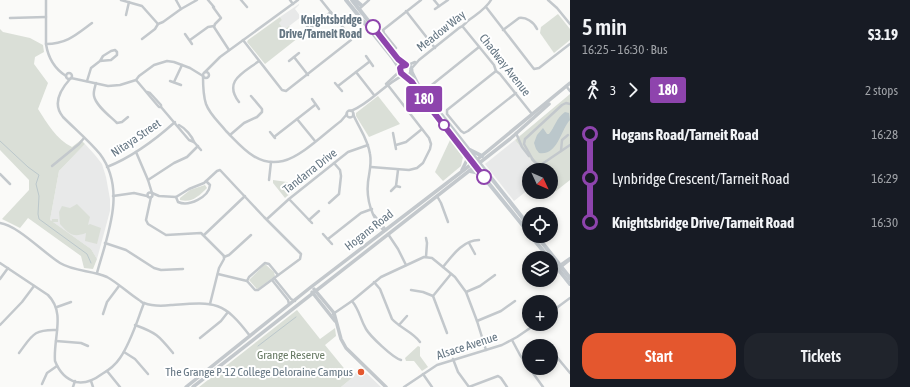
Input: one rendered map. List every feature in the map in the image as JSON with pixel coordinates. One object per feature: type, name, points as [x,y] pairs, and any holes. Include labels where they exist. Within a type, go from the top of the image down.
[{"type":"main road","points":[[346,0],[358,8]]},
{"type":"main road","points":[[352,0],[398,59],[407,65],[411,70],[418,85],[468,149],[484,177],[522,224]]},
{"type":"main road","points":[[355,0],[358,8],[394,59],[400,70],[413,83],[421,96],[468,158],[476,163],[522,218]]},
{"type":"main road","points":[[400,70],[402,66],[407,65]]},
{"type":"main road","points":[[404,75],[409,74],[411,70]]},
{"type":"main road","points":[[468,149],[482,156]]},
{"type":"main road","points":[[470,171],[484,177]]},
{"type":"main road","points":[[537,243],[544,251]]},
{"type":"main road","points":[[542,243],[570,278]]},
{"type":"main road","points":[[560,267],[570,284]]},
{"type":"street","points":[[46,0],[46,44],[50,59],[66,77],[108,86],[120,85],[136,80],[160,62],[170,61],[182,65],[208,78]]},
{"type":"street","points":[[121,0],[142,6],[158,24]]},
{"type":"street","points":[[176,0],[181,9]]},
{"type":"street","points":[[142,40],[155,29],[158,24],[196,0]]},
{"type":"street","points":[[190,40],[208,27],[213,26],[221,18],[208,0]]},
{"type":"street","points":[[241,0],[246,8]]},
{"type":"street","points":[[243,3],[248,0]]},
{"type":"street","points":[[290,0],[293,4]]},
{"type":"street","points":[[298,0],[220,57],[205,72],[203,76],[204,98],[209,110],[230,135],[248,153],[257,159],[271,162],[285,161],[293,157],[341,121],[353,114],[358,107]]},
{"type":"street","points":[[243,40],[284,92],[308,75],[351,40],[350,36],[321,0]]},
{"type":"street","points":[[396,48],[383,30],[420,0]]},
{"type":"street","points":[[434,0],[439,6]]},
{"type":"street","points":[[435,9],[448,0]]},
{"type":"street","name":"Meadow Way","points":[[407,65],[419,60],[459,28],[464,27],[467,21],[486,8],[491,0]]},
{"type":"street","points":[[548,0],[557,8],[570,24]]},
{"type":"street","points":[[358,8],[368,1]]},
{"type":"street","points":[[126,15],[129,2]]},
{"type":"street","points":[[486,8],[535,69],[539,68],[570,44]]},
{"type":"street","points":[[406,11],[435,48]]},
{"type":"street","points":[[315,36],[308,28],[331,12]]},
{"type":"street","points":[[10,18],[46,17]]},
{"type":"street","points":[[503,30],[522,17],[534,23],[538,29]]},
{"type":"street","points":[[46,44],[67,41],[92,23]]},
{"type":"street","points":[[213,26],[230,50]]},
{"type":"street","name":"Chadway Avenue","points":[[464,27],[494,65],[496,71],[533,114]]},
{"type":"street","points":[[185,34],[192,44]]},
{"type":"street","points":[[428,88],[479,47]]},
{"type":"street","points":[[87,81],[90,70],[100,62],[102,57],[114,50],[118,52],[111,60],[100,62]]},
{"type":"street","points":[[289,61],[299,53]]},
{"type":"street","points":[[366,56],[373,66]]},
{"type":"street","points":[[294,57],[308,75]]},
{"type":"street","name":"Meadow Way","points":[[411,70],[419,60]]},
{"type":"street","points":[[239,102],[232,89],[234,82],[259,61]]},
{"type":"street","points":[[338,86],[369,62]]},
{"type":"street","points":[[174,82],[182,65]]},
{"type":"street","points":[[204,85],[212,65]]},
{"type":"street","points":[[58,69],[67,73],[70,72],[71,77]]},
{"type":"street","points":[[394,79],[400,70]]},
{"type":"street","points":[[195,71],[209,74]]},
{"type":"street","points":[[496,71],[447,110],[447,114],[461,131],[464,133],[516,93]]},
{"type":"street","points":[[356,72],[374,95]]},
{"type":"street","points":[[67,73],[58,100],[58,110],[99,154],[110,175],[113,196],[113,217],[97,274]]},
{"type":"street","points":[[341,121],[348,111],[358,107],[394,79],[404,75]]},
{"type":"street","points":[[63,88],[71,77]]},
{"type":"street","points":[[136,80],[147,92],[147,95],[159,107],[161,107],[178,125],[189,140],[194,142],[201,150]]},
{"type":"street","points":[[170,80],[181,86]]},
{"type":"street","points":[[96,83],[94,97],[98,104],[117,123],[120,123],[128,117]]},
{"type":"street","points":[[335,83],[342,91]]},
{"type":"street","points":[[372,167],[413,170],[423,163],[431,144],[429,138],[387,84]]},
{"type":"street","points":[[567,86],[570,91]]},
{"type":"street","name":"Hogans Road","points":[[186,387],[240,344],[251,338],[314,292],[470,171],[482,156],[492,147],[567,86]]},
{"type":"street","name":"Hogans Road","points":[[193,387],[243,348],[251,338],[311,287],[460,173],[510,139],[567,86]]},
{"type":"street","points":[[230,135],[244,123],[261,113],[262,109],[251,96]]},
{"type":"street","points":[[312,100],[319,109]]},
{"type":"street","points":[[533,160],[524,144],[525,139],[562,105],[566,103],[570,104]]},
{"type":"street","points":[[270,132],[275,137],[316,105]]},
{"type":"street","points":[[351,111],[368,145],[372,167],[369,175],[368,197],[372,209],[378,224],[388,234],[406,265]]},
{"type":"street","points":[[347,114],[357,122]]},
{"type":"street","points":[[531,120],[533,114]]},
{"type":"street","points":[[297,119],[315,141]]},
{"type":"street","name":"Nitaya Street","points":[[107,167],[122,161],[136,152],[161,135],[175,122]]},
{"type":"street","points":[[396,145],[406,142],[422,129]]},
{"type":"street","points":[[393,133],[396,149]]},
{"type":"street","points":[[516,133],[522,147],[537,163]]},
{"type":"street","points":[[561,151],[562,140],[568,135]]},
{"type":"street","points":[[492,147],[507,137],[510,139]]},
{"type":"street","points":[[52,166],[79,144],[84,138]]},
{"type":"street","points":[[79,144],[88,141]]},
{"type":"street","name":"Tandarra Drive","points":[[268,218],[289,198],[334,163],[352,150],[368,145]]},
{"type":"street","points":[[545,163],[570,145]]},
{"type":"street","points":[[148,180],[174,163],[187,157],[198,146]]},
{"type":"street","points":[[136,152],[150,187],[146,222],[163,234],[168,235],[199,232],[204,235],[224,257]]},
{"type":"street","points":[[460,173],[468,158]]},
{"type":"street","points":[[269,180],[271,162]]},
{"type":"street","points":[[329,203],[338,196],[341,176],[340,170],[334,163]]},
{"type":"street","points":[[113,196],[134,193],[176,197],[206,181],[218,170],[222,172],[263,215],[268,218],[272,224],[301,253],[302,256],[258,290],[254,289],[247,281],[218,274]]},
{"type":"street","points":[[391,191],[396,186],[398,170]]},
{"type":"street","points":[[0,174],[10,184]]},
{"type":"street","points":[[176,197],[178,202],[182,204],[198,200],[210,188],[210,185],[206,181]]},
{"type":"street","points":[[396,186],[400,187]]},
{"type":"street","points":[[204,235],[245,196]]},
{"type":"street","points":[[437,196],[448,222]]},
{"type":"street","points":[[289,198],[312,223]]},
{"type":"street","points":[[328,239],[361,213],[372,209]]},
{"type":"street","points":[[309,220],[320,211]]},
{"type":"street","points":[[0,223],[4,223],[15,229],[66,266],[80,271],[107,277],[144,303],[159,306],[199,303],[210,304],[228,312],[238,321],[251,338]]},
{"type":"street","points":[[323,234],[332,244]]},
{"type":"street","points":[[210,304],[224,257],[229,255],[251,235]]},
{"type":"street","points":[[426,238],[426,257]]},
{"type":"street","points":[[443,267],[459,248],[474,240],[479,240]]},
{"type":"street","points":[[105,243],[126,250],[154,268],[161,270],[183,269]]},
{"type":"street","points":[[469,243],[475,254]]},
{"type":"street","points":[[332,314],[352,301],[374,282],[388,273],[426,257],[432,258],[451,274],[466,292],[486,350]]},
{"type":"street","points":[[560,267],[570,259]]},
{"type":"street","points":[[0,263],[48,296],[57,307],[55,356],[57,366],[63,375],[80,383],[91,381],[107,371],[117,362],[124,352],[144,303]]},
{"type":"street","points":[[247,281],[249,277],[265,263],[269,264],[278,275]]},
{"type":"street","points":[[0,279],[8,268]]},
{"type":"street","points":[[433,296],[451,274]]},
{"type":"street","points":[[466,292],[480,286],[495,275]]},
{"type":"street","points":[[273,279],[291,299],[295,301]]},
{"type":"street","points":[[273,279],[290,305]]},
{"type":"street","points":[[374,282],[382,293],[390,314],[398,325],[416,337],[420,342]]},
{"type":"street","points":[[0,325],[22,302],[34,286]]},
{"type":"street","points":[[103,314],[107,302],[119,286]]},
{"type":"street","points":[[311,287],[332,314],[346,348],[386,387]]},
{"type":"street","points":[[411,290],[423,292],[433,296],[447,333]]},
{"type":"street","points":[[558,307],[570,297]]},
{"type":"street","points":[[352,301],[358,308],[370,335],[401,360]]},
{"type":"street","points":[[477,321],[501,311],[515,301]]},
{"type":"street","points":[[57,307],[71,302]]},
{"type":"street","points":[[200,338],[221,321],[228,312]]},
{"type":"street","points":[[398,325],[407,316]]},
{"type":"street","points":[[135,325],[154,332],[162,339],[173,353]]},
{"type":"street","points":[[19,353],[31,337],[37,332],[46,329],[57,330]]},
{"type":"street","name":"Alsace Avenue","points":[[404,387],[437,365],[486,350],[512,340],[526,331]]},
{"type":"street","points":[[512,340],[522,356]]},
{"type":"street","points":[[56,341],[80,343],[88,346]]},
{"type":"street","points":[[240,344],[243,348]]},
{"type":"street","points":[[124,352],[135,359],[148,374]]},
{"type":"street","points":[[558,358],[570,373]]},
{"type":"street","points":[[453,359],[458,372],[470,387],[498,376],[507,387]]},
{"type":"street","points":[[42,384],[47,373],[57,366]]},
{"type":"street","points":[[107,371],[120,387]]},
{"type":"street","points":[[423,374],[432,387]]},
{"type":"street","points":[[535,375],[543,387]]},
{"type":"street","points":[[73,387],[75,381]]},
{"type":"street","points":[[91,381],[93,387]]},
{"type":"shaded area","points":[[299,4],[295,9],[301,17],[284,30],[278,22],[282,20],[280,17]]},
{"type":"shaded area","points":[[565,112],[569,113],[570,120],[555,146],[545,153],[539,153],[534,143],[537,135],[543,128],[547,134],[549,134]]},
{"type":"shaded area","points":[[515,140],[533,163],[522,163],[522,195],[514,201],[485,164]]},
{"type":"shaded area","points":[[85,144],[102,164],[110,199],[110,211],[97,259],[91,249],[50,220],[59,171]]},
{"type":"shaded area","name":"The Grange P-12 College Deloraine Campus","points":[[360,367],[381,387],[341,387],[352,378]]},
{"type":"green space","points":[[558,14],[570,29],[570,40],[554,53],[540,33],[541,27]]},
{"type":"green space","points":[[280,17],[282,20],[279,23],[284,30],[289,26],[298,38],[265,64],[247,42]]},
{"type":"green space","points":[[0,29],[3,32],[30,38],[43,45],[44,52],[35,57],[34,64],[48,83],[38,109],[52,130],[66,144],[72,147],[81,140],[85,144],[59,171],[50,220],[52,221],[52,219],[58,219],[58,222],[53,222],[91,249],[97,259],[93,269],[84,268],[81,256],[28,218],[20,228],[2,219],[29,190],[29,180],[0,150]]},
{"type":"green space","points":[[570,94],[570,180],[558,189],[558,163],[533,163],[515,140]]},
{"type":"green space","points":[[378,96],[400,124],[369,137],[356,116],[356,113]]},
{"type":"green space","points":[[450,140],[463,157],[461,166],[443,181],[435,172]]},
{"type":"green space","points":[[273,180],[287,182],[293,191],[285,198],[273,183]]},
{"type":"green space","points":[[205,185],[207,188],[192,200],[180,200],[180,198],[190,190]]},
{"type":"green space","points":[[77,204],[90,217],[88,225],[90,224],[101,228],[97,244],[85,241],[86,233],[74,235],[60,224],[59,212],[62,206],[70,208]]},
{"type":"green space","points":[[265,264],[274,272],[275,276],[257,289],[249,280]]},
{"type":"green space","name":"Grange Reserve","points":[[297,310],[320,339],[335,328],[336,336],[325,345],[352,378],[341,387],[199,387]]},
{"type":"green space","points":[[418,346],[420,347],[420,356],[428,367],[422,371],[414,361],[406,361],[405,358]]},
{"type":"waterway","points":[[0,141],[39,175],[36,184],[39,196],[39,219],[87,254],[91,263]]},
{"type":"waterway","points":[[258,346],[296,317]]},
{"type":"bus line","name":"180","points":[[373,27],[398,59],[406,65],[400,68],[401,73],[413,83],[421,96],[484,177]]},
{"type":"place","name":"Knightsbridge Drive/Tarneit Road","points":[[373,27]]},
{"type":"place","name":"The Grange P-12 College Deloraine Campus","points":[[361,372]]}]
